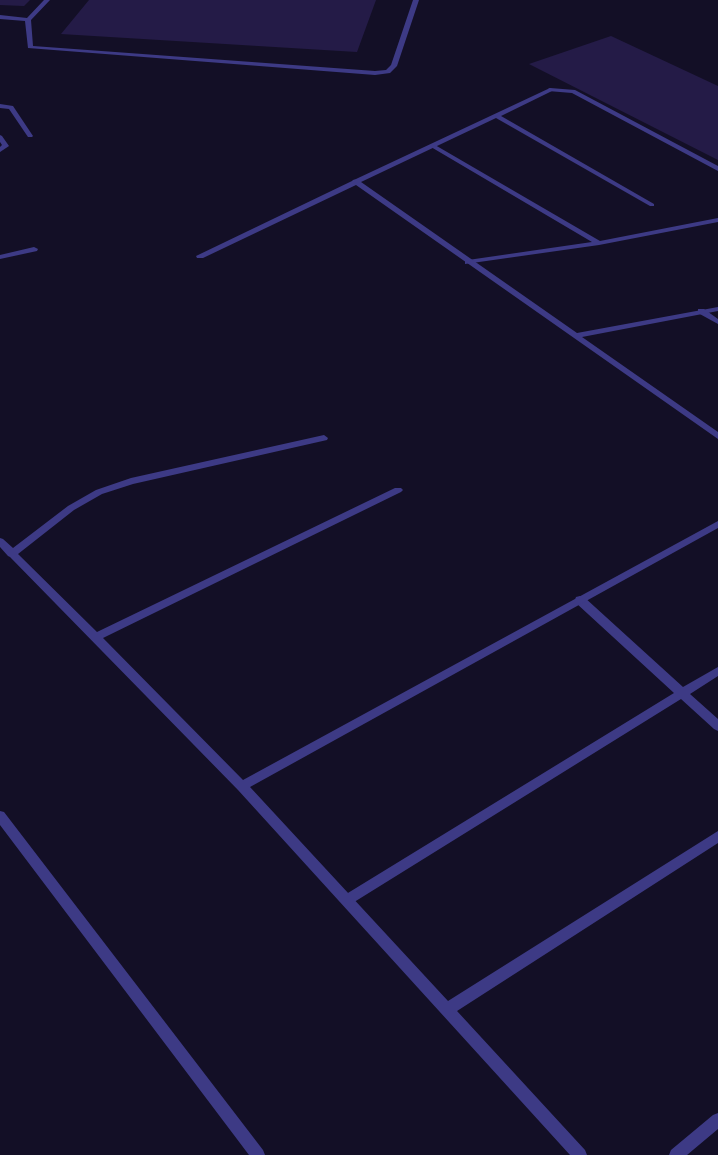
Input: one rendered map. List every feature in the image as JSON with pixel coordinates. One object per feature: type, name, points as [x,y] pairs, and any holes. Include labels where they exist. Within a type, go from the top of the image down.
[{"type":"street","points":[[47,0],[28,20],[29,44],[30,47],[36,49],[375,74],[388,72],[394,66],[416,0]]},
{"type":"street","points":[[0,18],[28,20]]},
{"type":"street","points":[[200,256],[355,181],[433,146],[550,90],[573,91],[718,170]]},
{"type":"street","points":[[0,106],[11,107],[30,136]]},
{"type":"street","points":[[497,116],[652,204]]},
{"type":"street","points":[[0,137],[6,146],[0,150]]},
{"type":"street","points":[[433,146],[598,243]]},
{"type":"street","points":[[355,181],[468,262],[718,436]]},
{"type":"street","points":[[468,262],[598,243],[718,220]]},
{"type":"street","points":[[0,257],[34,249]]},
{"type":"street","points":[[575,336],[718,309]]},
{"type":"street","points":[[701,311],[718,322]]},
{"type":"street","points":[[11,554],[71,508],[99,492],[131,481],[324,438]]},
{"type":"street","points":[[96,637],[398,490]]},
{"type":"street","points":[[242,786],[718,524]]},
{"type":"street","points":[[0,541],[11,554],[96,637],[242,786],[580,1155]]},
{"type":"street","points":[[580,600],[718,726]]},
{"type":"street","points":[[347,900],[718,671]]},
{"type":"street","points":[[0,816],[258,1155]]},
{"type":"street","points":[[447,1009],[718,836]]},
{"type":"street","points":[[676,1155],[718,1120]]},
{"type":"building","points":[[0,0],[30,0],[24,6],[0,5]]},
{"type":"building","points":[[89,0],[376,0],[357,52],[61,34]]},
{"type":"building","points":[[611,36],[718,86],[718,160],[529,64]]}]
